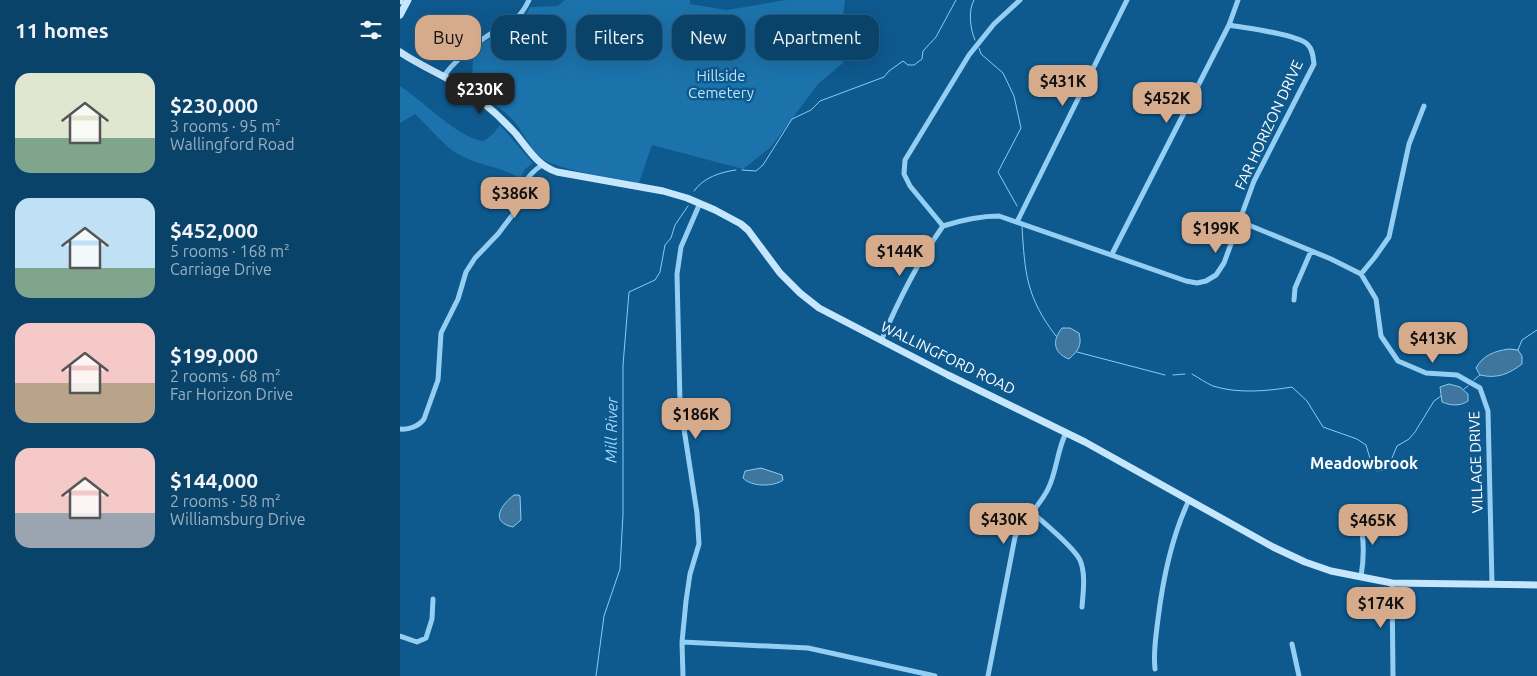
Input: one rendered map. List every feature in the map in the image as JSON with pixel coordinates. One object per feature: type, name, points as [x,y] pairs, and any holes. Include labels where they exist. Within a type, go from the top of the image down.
[{"type":"street","points":[[400,15],[408,0]]},
{"type":"street","points":[[443,77],[483,39],[519,18],[529,0]]},
{"type":"street","points":[[881,340],[900,297],[922,256],[943,226],[910,186],[904,174],[905,160],[968,55],[994,24],[1020,0]]},
{"type":"street","points":[[1017,222],[1127,0]]},
{"type":"street","points":[[1112,254],[1229,25],[1238,0]]},
{"type":"street","name":"FAR HORIZON DRIVE","points":[[943,226],[984,216],[1000,216],[1186,281],[1197,283],[1206,281],[1216,275],[1224,262],[1254,181],[1314,64],[1312,50],[1304,42],[1279,34],[1229,25]]},
{"type":"street","name":"WALLINGFORD ROAD","points":[[400,52],[472,95],[499,117],[542,165],[557,172],[663,191],[700,203],[733,219],[748,230],[780,273],[813,304],[1066,433],[1304,562],[1331,571],[1392,583],[1537,585]]},
{"type":"street","points":[[1239,221],[1331,258],[1361,274],[1376,257],[1389,237],[1409,144],[1424,106]]},
{"type":"street","points":[[400,429],[422,423],[438,380],[441,333],[456,304],[466,272],[475,258],[498,234],[517,209],[516,204],[521,188],[525,186],[529,176],[542,165]]},
{"type":"street","points":[[683,676],[682,642],[690,574],[699,544],[697,513],[680,403],[677,274],[681,247],[700,203]]},
{"type":"street","points":[[1294,300],[1295,288],[1311,250]]},
{"type":"street","name":"VILLAGE DRIVE","points":[[1361,274],[1376,299],[1381,336],[1398,362],[1426,373],[1457,375],[1480,388],[1488,411],[1492,584]]},
{"type":"street","points":[[988,676],[1016,537],[1022,524],[1033,513],[1050,485],[1066,433]]},
{"type":"street","points":[[1155,670],[1153,656],[1164,576],[1176,528],[1189,500]]},
{"type":"street","points":[[1033,513],[1071,548],[1080,560],[1083,572],[1082,607]]},
{"type":"street","points":[[1358,518],[1362,529],[1363,563],[1361,577]]},
{"type":"street","points":[[1392,583],[1391,643],[1393,676]]},
{"type":"street","points":[[400,636],[417,642],[426,638],[432,619],[433,599]]},
{"type":"street","points":[[682,642],[808,648],[935,676]]},
{"type":"street","points":[[1292,644],[1299,676]]},
{"type":"green space","name":"Hillside Cemetery","points":[[565,0],[690,0],[690,4],[727,10],[786,0],[845,0],[843,15],[755,15],[755,60],[843,60],[843,63],[818,84],[771,147],[743,169],[652,145],[639,183],[586,173],[557,165],[539,156],[513,120],[472,86],[473,60],[481,60],[481,45],[491,38],[491,60],[566,60],[566,15],[526,15],[530,7],[558,6]]},
{"type":"green space","points":[[400,86],[463,134],[474,139],[484,141],[500,125],[533,163],[525,169],[520,179],[506,171],[466,158],[453,151],[415,114],[400,123]]},
{"type":"shaded area","points":[[1062,328],[1070,328],[1079,333],[1079,347],[1069,359],[1057,350],[1056,346],[1057,337]]},
{"type":"shaded area","points":[[1509,349],[1518,350],[1522,356],[1522,364],[1502,375],[1480,375],[1476,368],[1482,360],[1494,352]]},
{"type":"shaded area","points":[[1449,384],[1460,387],[1468,394],[1468,401],[1456,405],[1442,402],[1440,387]]},
{"type":"shaded area","points":[[761,468],[782,475],[783,480],[774,484],[763,485],[751,483],[743,478],[745,471]]},
{"type":"shaded area","points":[[514,495],[520,496],[521,520],[513,527],[501,521],[500,513],[501,509]]},
{"type":"waterway","name":"Mill River","points":[[742,170],[756,171],[763,165],[792,119],[811,110],[820,101],[884,77],[903,61],[908,65],[914,65],[922,59],[923,51],[936,37],[956,0]]},
{"type":"waterway","points":[[974,0],[970,20],[975,40]]},
{"type":"waterway","points":[[979,48],[981,54],[1003,73],[1014,96],[1021,128],[998,172],[1017,206]]},
{"type":"waterway","name":"Mill River","points":[[694,191],[712,176],[736,170]]},
{"type":"waterway","name":"Mill River","points":[[596,676],[604,616],[620,569],[623,514],[623,365],[629,292],[655,280],[660,272],[665,245],[671,238],[675,225],[688,206]]},
{"type":"waterway","points":[[1022,227],[1026,271],[1033,297],[1038,309],[1056,336]]},
{"type":"waterway","points":[[1518,350],[1522,340],[1537,330]]},
{"type":"waterway","points":[[1077,352],[1165,375]]},
{"type":"waterway","points":[[1173,375],[1185,374]]},
{"type":"waterway","points":[[1192,374],[1213,386],[1223,389],[1263,391],[1292,387],[1307,401],[1323,427],[1357,439],[1366,445],[1372,465],[1376,471],[1387,470],[1397,446],[1409,439],[1434,401],[1441,396]]},
{"type":"waterway","points":[[1474,380],[1480,375]]},
{"type":"waterway","points":[[1464,389],[1468,386]]},
{"type":"district","name":"Meadowbrook","points":[[1364,463]]}]
